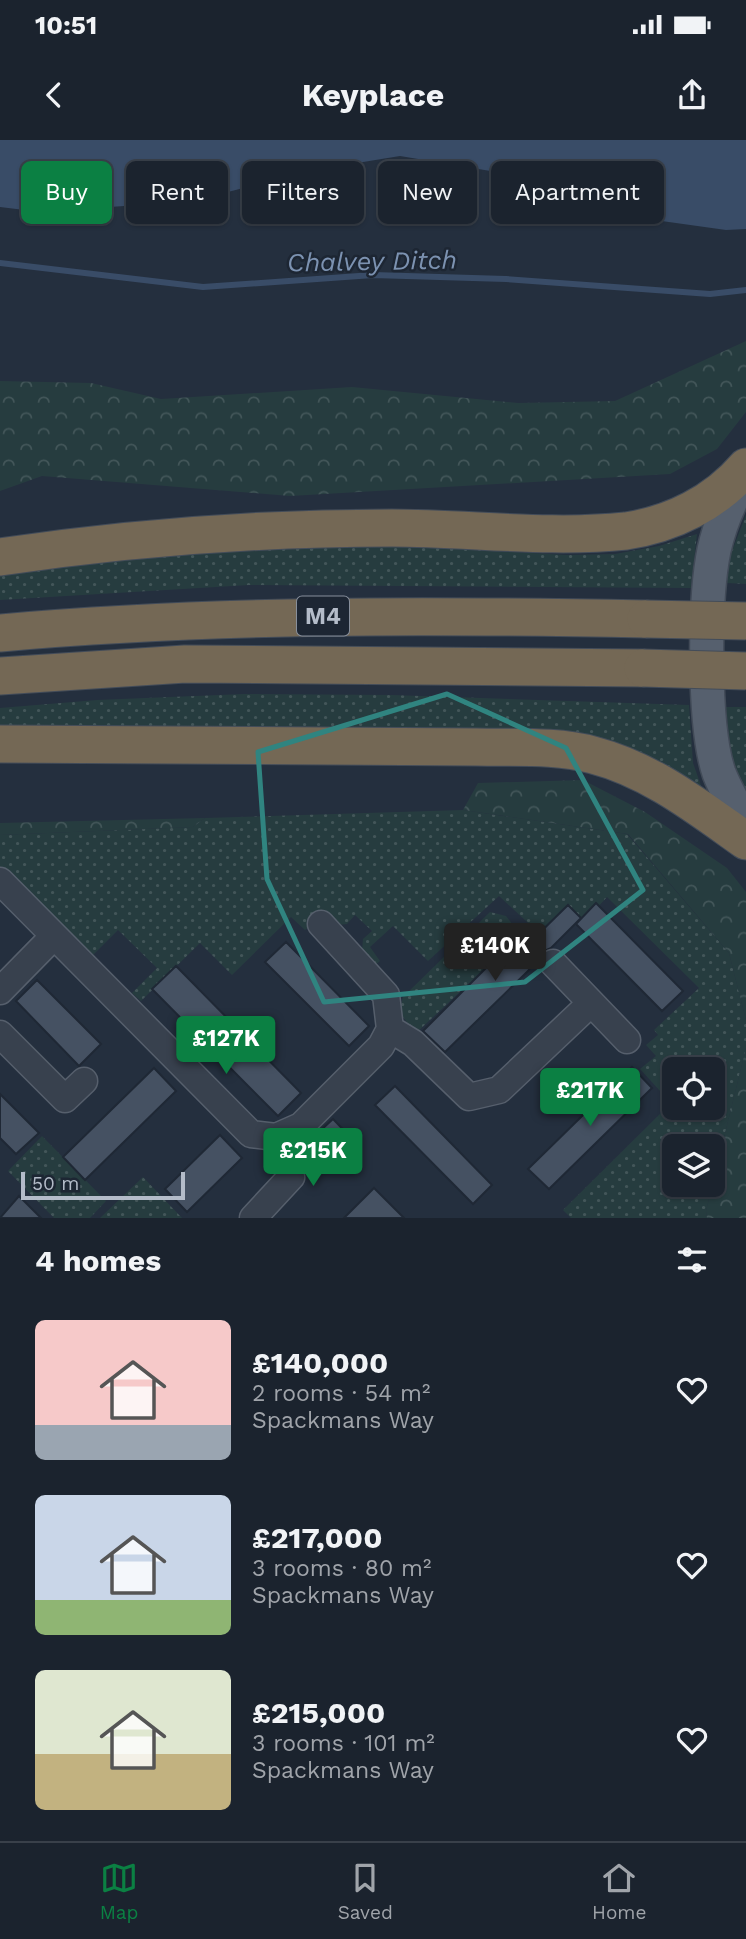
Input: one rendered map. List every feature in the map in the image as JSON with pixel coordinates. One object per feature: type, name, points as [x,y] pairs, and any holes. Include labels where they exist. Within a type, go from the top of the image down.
[{"type":"highway","points":[[0,557],[130,541],[269,532],[389,528],[626,531],[657,525],[697,507],[746,470]]},
{"type":"highway","name":"M4","points":[[0,633],[245,617],[746,621]]},
{"type":"highway","name":"M4","points":[[0,677],[198,664],[746,671]]},
{"type":"highway","points":[[0,744],[476,747],[592,754],[641,772],[682,795],[746,841]]},
{"type":"main road","points":[[746,470],[730,503],[714,550],[709,584],[708,717],[719,772],[746,825]]},
{"type":"street","points":[[0,881],[251,1134],[276,1137],[300,1126],[381,1046],[390,1029],[386,995],[321,924]]},
{"type":"street","points":[[0,990],[54,936]]},
{"type":"street","points":[[553,963],[627,1040]]},
{"type":"street","points":[[390,1029],[413,1043],[469,1097],[499,1090],[590,1004]]},
{"type":"street","points":[[0,1034],[65,1100],[84,1081]]},
{"type":"street","points":[[253,1218],[291,1177],[276,1137]]},
{"type":"highlighted area","points":[[447,694],[566,748],[643,890],[525,982],[324,1002],[267,879],[258,752]]},
{"type":"green space","points":[[746,341],[746,412],[717,449],[670,474],[290,496],[42,476],[0,491],[0,381],[91,383],[161,399],[352,387],[518,403],[615,401]]},
{"type":"green space","points":[[746,515],[746,584],[727,583],[730,556]]},
{"type":"green space","points":[[697,534],[691,588],[249,585],[0,600],[0,568],[159,549],[392,545],[567,555],[615,554],[659,546]]},
{"type":"green space","points":[[244,694],[392,695],[689,705],[693,763],[704,794],[656,763],[0,728],[0,708],[97,700]]},
{"type":"green space","points":[[726,707],[746,707],[746,792],[731,757]]},
{"type":"green space","points":[[583,780],[645,812],[727,868],[746,892],[746,1020],[729,953],[628,834],[463,810],[478,783]]},
{"type":"green space","points":[[463,810],[627,834],[729,953],[746,1020],[746,1048],[725,1134],[662,1134],[662,1197],[709,1197],[707,1218],[571,1218],[563,1210],[662,1112],[662,1120],[725,1120],[725,1057],[662,1057],[662,1093],[640,1069],[656,1056],[646,1045],[658,1035],[654,1030],[699,988],[607,897],[584,922],[566,906],[541,935],[499,896],[428,961],[393,926],[370,947],[380,961],[375,965],[362,951],[363,939],[372,931],[355,915],[347,924],[338,925],[327,913],[305,930],[291,917],[232,975],[200,943],[141,1001],[132,993],[157,968],[118,930],[93,955],[105,968],[100,973],[0,870],[0,835],[193,827],[205,818]]},
{"type":"green space","points":[[205,818],[193,827],[0,835],[0,823]]},
{"type":"green space","points":[[490,912],[506,916],[529,946],[520,959],[508,947],[415,1034],[399,1011],[403,997]]},
{"type":"green space","points":[[746,1048],[746,1218],[707,1218],[709,1197],[725,1197],[725,1134]]},
{"type":"green space","points":[[42,1136],[106,1201],[90,1218],[54,1218],[8,1171]]},
{"type":"green space","points":[[143,1177],[182,1218],[100,1218]]},
{"type":"water","points":[[0,140],[746,140],[746,229],[726,230],[664,221],[664,161],[491,161],[491,171],[477,169],[477,161],[430,161],[400,156],[364,162],[242,161],[242,188],[228,192],[228,161],[126,161],[126,206],[112,207],[112,161],[21,161],[21,210],[0,207]]},
{"type":"building","points":[[596,903],[683,991],[662,1011],[576,924]]},
{"type":"building","points":[[568,905],[581,918],[551,948],[542,952],[528,971],[445,1052],[423,1031],[506,948],[515,957]]},
{"type":"building","points":[[286,942],[369,1026],[349,1046],[265,962]]},
{"type":"building","points":[[176,966],[301,1093],[278,1116],[152,989]]},
{"type":"building","points":[[37,980],[101,1044],[79,1066],[16,1001]]},
{"type":"building","points":[[632,1067],[652,1088],[549,1189],[528,1169]]},
{"type":"building","points":[[154,1068],[176,1091],[85,1180],[63,1157]]},
{"type":"building","points":[[395,1086],[492,1185],[473,1204],[375,1105]]},
{"type":"building","points":[[0,1094],[39,1133],[16,1154],[0,1138]]},
{"type":"building","points":[[333,1119],[360,1147],[348,1159],[320,1131]]},
{"type":"building","points":[[220,1135],[242,1158],[187,1212],[165,1189]]},
{"type":"building","points":[[374,1188],[404,1218],[344,1218]]},
{"type":"building","points":[[19,1196],[41,1218],[0,1218]]},
{"type":"waterway","name":"Chalvey Ditch","points":[[0,263],[203,287],[373,275],[506,279],[710,294],[746,290]]}]
